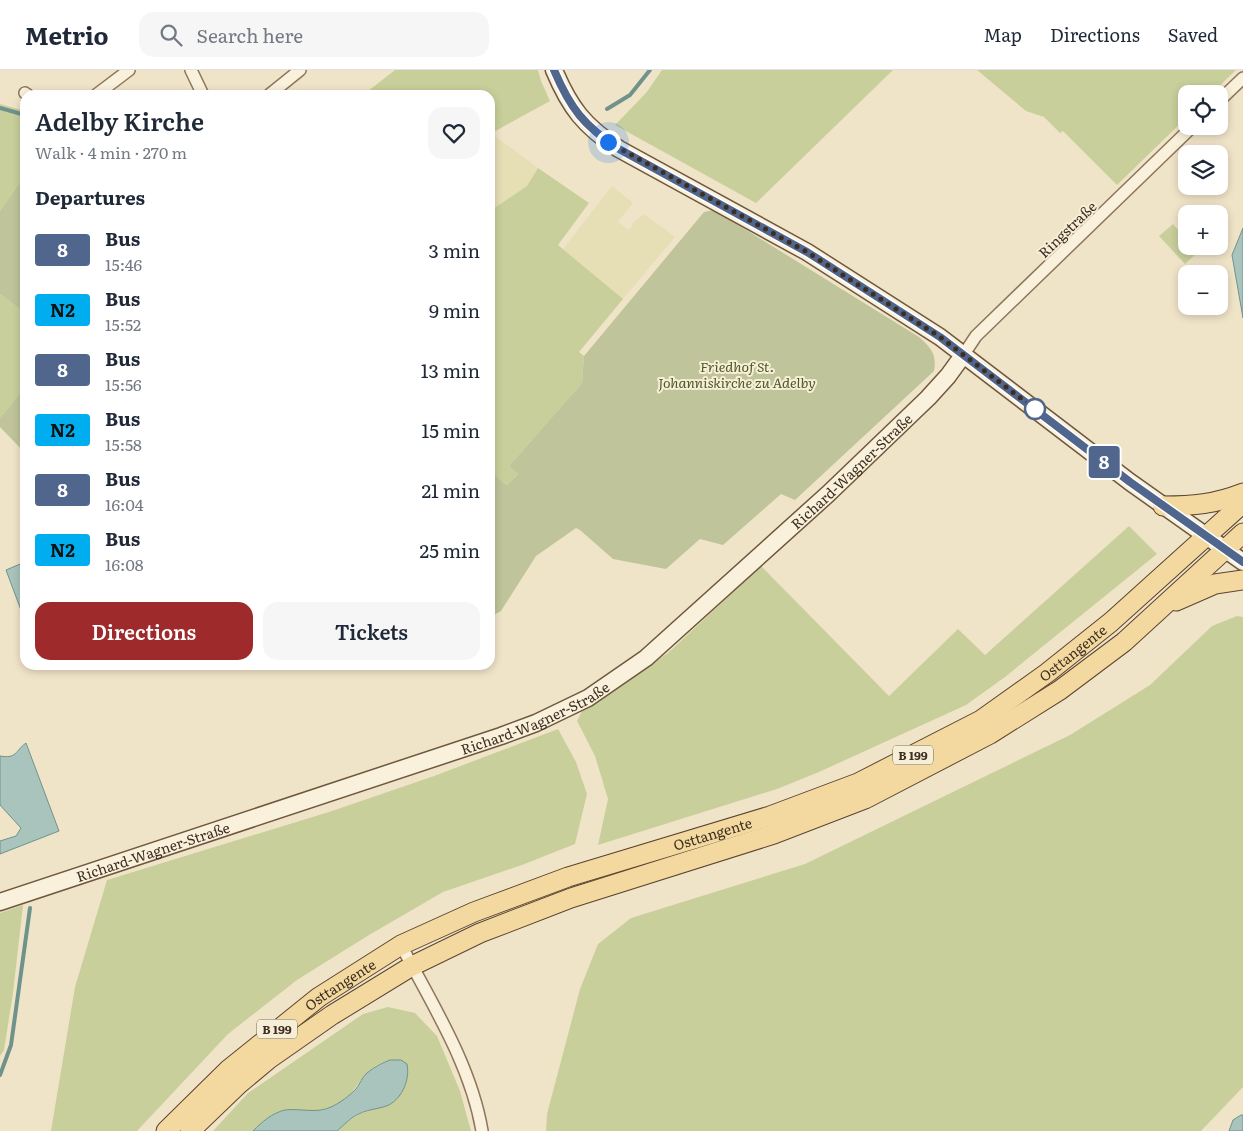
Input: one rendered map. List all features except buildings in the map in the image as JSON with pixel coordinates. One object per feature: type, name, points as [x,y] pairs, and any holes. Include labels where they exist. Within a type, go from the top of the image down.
[{"type":"main road","points":[[1163,506],[1209,504],[1243,493]]},
{"type":"main road","name":"Osttangente","points":[[166,1131],[228,1070],[318,996],[401,945],[474,912],[558,880],[770,816],[858,783],[981,720],[1032,684],[1111,622],[1243,503]]},
{"type":"main road","name":"Osttangente","points":[[190,1131],[239,1084],[269,1059],[332,1015],[412,966],[480,933],[571,898],[774,834],[865,799],[990,734],[1052,695],[1124,642],[1243,533]]},
{"type":"main road","points":[[1159,609],[1194,592],[1216,584],[1243,580]]},
{"type":"street","points":[[103,90],[129,70]]},
{"type":"street","points":[[191,70],[201,90]]},
{"type":"street","points":[[275,90],[300,70]]},
{"type":"street","points":[[554,70],[563,93],[580,118],[597,134],[619,149],[807,252],[940,337],[1163,506],[1243,562]]},
{"type":"street","points":[[1228,92],[1243,78]]},
{"type":"street","name":"Ringstraße","points":[[964,354],[976,336],[1184,135]]},
{"type":"street","name":"Richard-Wagner-Straße","points":[[0,902],[501,736],[536,723],[588,698],[646,658],[828,494],[928,398],[948,376],[964,354]]},
{"type":"street","points":[[401,945],[456,1052],[471,1090],[482,1131]]},
{"type":"shaded area","points":[[495,136],[538,168],[527,186],[495,208]]},
{"type":"shaded area","points":[[612,186],[633,203],[618,222],[629,230],[635,221],[644,214],[675,237],[623,299],[563,249]]},
{"type":"green space","points":[[395,70],[538,70],[550,101],[495,131],[495,90],[369,90]]},
{"type":"green space","points":[[662,70],[893,70],[756,203],[615,125],[646,93]]},
{"type":"green space","points":[[977,70],[1236,70],[1220,85],[1178,85],[1178,126],[1117,185],[1063,131],[1060,133],[1044,117],[1026,111]]},
{"type":"green space","points":[[0,104],[20,110],[20,182],[0,211]]},
{"type":"green space","points":[[538,168],[589,203],[558,245],[623,299],[579,352],[584,356],[582,383],[509,466],[518,474],[507,485],[495,475],[495,208],[527,186]]},
{"type":"green space","points":[[20,182],[20,309],[0,294],[0,211]]},
{"type":"green space","name":"Friedhof St. Johanniskirche zu Adelby","points":[[714,210],[919,337],[934,356],[934,371],[795,500],[781,494],[723,545],[700,539],[666,569],[613,559],[576,528],[536,556],[501,611],[495,614],[495,475],[507,485],[518,474],[509,466],[582,383],[584,356],[704,212]]},
{"type":"green space","points":[[1173,224],[1178,230],[1178,255],[1195,255],[1185,264],[1159,236]]},
{"type":"green space","points":[[0,294],[20,309],[20,393],[0,418]]},
{"type":"green space","points":[[20,393],[20,448],[0,427],[0,418]]},
{"type":"green space","points":[[1129,526],[1157,554],[1005,677],[966,705],[819,772],[777,789],[598,845],[608,799],[595,756],[577,721],[583,709],[668,653],[761,566],[889,696],[958,629],[985,655]]},
{"type":"green space","points":[[1237,616],[1243,617],[1243,1087],[1201,1131],[546,1131],[547,1114],[580,989],[598,944],[631,918],[805,864],[1070,735],[1150,685],[1212,626]]},
{"type":"green space","points":[[558,729],[576,762],[587,794],[575,844],[522,865],[443,892],[297,980],[228,1034],[137,1131],[51,1131],[75,987],[107,880],[332,811],[434,776]]},
{"type":"green space","points":[[23,905],[13,993],[4,1050],[0,1056],[0,913]]},
{"type":"green space","points":[[388,1007],[415,1013],[437,1036],[460,1091],[471,1131],[337,1131],[355,1117],[389,1104],[408,1072],[407,1064],[402,1061],[391,1060],[370,1070],[347,1097],[334,1106],[312,1111],[280,1111],[268,1118],[253,1131],[213,1131],[248,1093],[363,1014]]},
{"type":"water","points":[[1243,228],[1243,318],[1232,255]]},
{"type":"water","points":[[20,564],[20,607],[6,570]]},
{"type":"water","points":[[26,743],[59,831],[0,854],[0,841],[16,836],[21,828],[0,805],[0,756],[6,757],[15,754]]},
{"type":"water","points":[[390,1060],[401,1060],[407,1064],[408,1070],[402,1092],[389,1105],[356,1115],[337,1131],[253,1131],[268,1118],[280,1111],[320,1110],[334,1105],[356,1089],[367,1073],[378,1065]]},
{"type":"water","points":[[1243,1115],[1243,1131],[1229,1131],[1233,1120]]},
{"type":"waterway","points":[[607,109],[630,95],[650,70]]},
{"type":"waterway","points":[[0,108],[20,114]]},
{"type":"waterway","points":[[0,1075],[11,1045],[30,908]]},
{"type":"bus line","name":"8","points":[[554,70],[563,93],[580,118],[597,134],[619,149],[710,197],[807,252],[940,337],[1130,482],[1243,562]]},
{"type":"route","points":[[608,142],[807,252],[940,337],[1035,409]]}]
